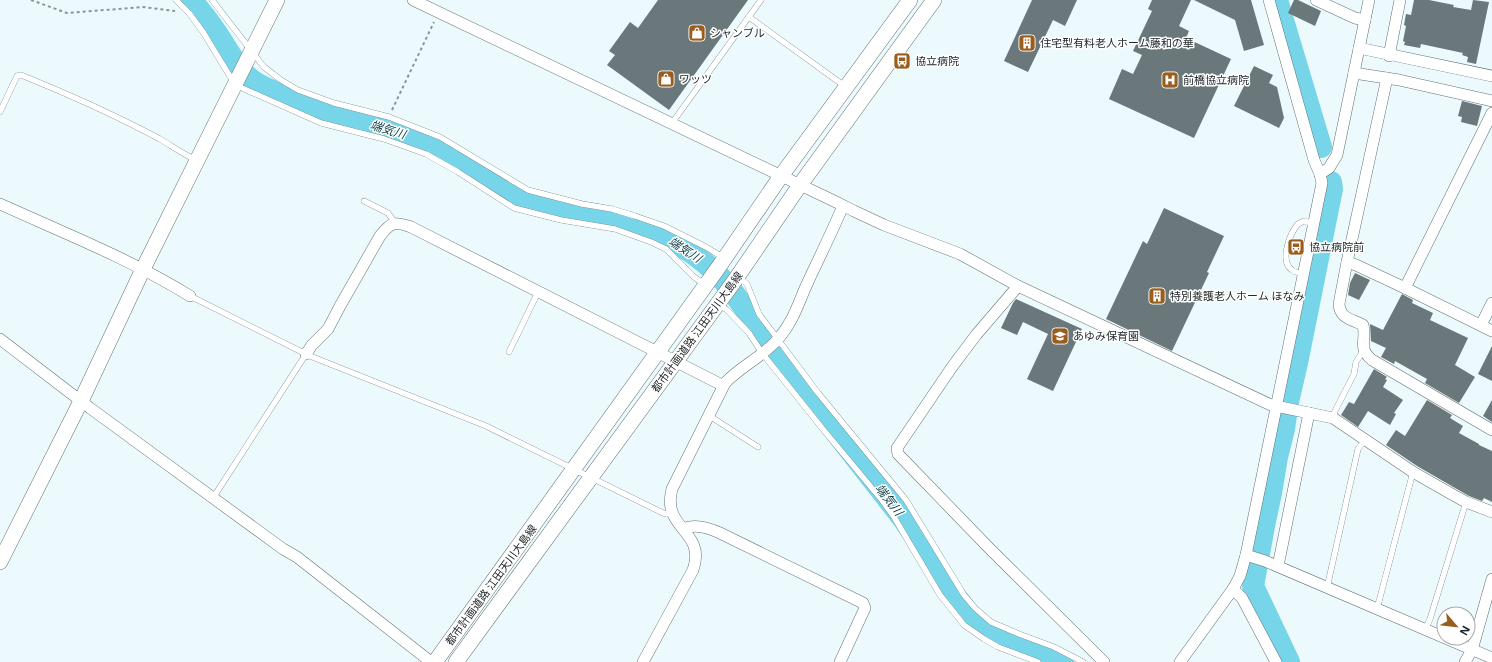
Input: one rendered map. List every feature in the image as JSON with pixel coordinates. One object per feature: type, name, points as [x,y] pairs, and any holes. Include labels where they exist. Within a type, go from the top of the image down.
[{"type":"street","points":[[0,562],[81,401],[143,269],[277,0]]},
{"type":"street","points":[[413,0],[843,206],[884,225],[960,254],[1018,286],[1271,405],[1333,418],[1413,472],[1466,502],[1492,512]]},
{"type":"street","name":"都市計画道路 江田天川大島線","points":[[436,662],[658,352],[781,176],[910,0]]},
{"type":"street","name":"都市計画道路 江田天川大島線","points":[[456,662],[735,280],[800,185],[934,0]]},
{"type":"street","points":[[1180,662],[1233,589],[1240,576],[1256,558],[1283,408],[1298,272],[1309,223],[1322,183],[1314,160],[1269,0]]},
{"type":"street","points":[[1316,0],[1355,18],[1365,20]]},
{"type":"street","points":[[1320,174],[1329,168],[1337,155],[1369,0]]},
{"type":"street","points":[[1389,56],[1400,0]]},
{"type":"street","points":[[1359,48],[1389,56],[1492,76]]},
{"type":"street","points":[[1354,73],[1387,78],[1492,101]]},
{"type":"street","points":[[1387,78],[1347,262],[1339,304],[1340,310],[1347,319],[1363,325],[1363,351],[1372,360],[1492,430]]},
{"type":"street","points":[[1406,288],[1492,113]]},
{"type":"street","points":[[0,204],[143,269],[190,296]]},
{"type":"street","points":[[643,662],[697,561],[694,544],[684,529],[676,521],[672,513],[670,502],[672,489],[723,386],[734,374],[777,340],[788,326],[796,312],[806,285],[843,206]]},
{"type":"street","points":[[306,354],[312,345],[328,329],[380,236],[386,228],[395,223],[411,227],[718,382],[723,386]]},
{"type":"street","points":[[1347,262],[1406,288],[1492,331]]},
{"type":"street","points":[[1018,286],[976,335],[952,367],[897,448],[897,451],[898,454],[989,548],[1104,662]]},
{"type":"street","points":[[1481,325],[1492,303]]},
{"type":"street","points":[[0,339],[81,401],[213,498],[283,549],[297,557],[431,662]]},
{"type":"street","points":[[1278,566],[1309,413]]},
{"type":"street","points":[[684,529],[689,526],[699,527],[720,533],[863,604],[865,608],[840,662]]},
{"type":"street","points":[[1256,558],[1278,566],[1492,658]]},
{"type":"street","points":[[1465,662],[1472,650],[1489,599],[1492,579]]},
{"type":"street","points":[[1233,589],[1242,598],[1276,662]]},
{"type":"lane","points":[[176,0],[189,13],[242,88],[315,120],[384,139],[426,154],[458,172],[514,208],[560,220],[615,229],[651,242],[666,249],[693,276],[706,284]]},
{"type":"lane","points":[[212,0],[250,53],[270,72],[298,90],[334,103],[389,117],[440,137],[528,190],[582,204],[612,209],[664,226],[706,247],[721,263]]},
{"type":"lane","points":[[672,123],[761,0]]},
{"type":"lane","points":[[749,17],[846,87]]},
{"type":"lane","points":[[0,112],[17,76],[21,75],[90,104],[197,160]]},
{"type":"lane","points":[[364,201],[388,213],[395,223]]},
{"type":"lane","points":[[1298,272],[1287,262],[1286,250],[1290,237],[1299,222],[1309,223]]},
{"type":"lane","points":[[735,280],[747,284],[759,314],[777,340],[818,393],[902,494],[964,595],[975,608],[991,622],[1019,634],[1054,646],[1083,662]]},
{"type":"lane","points":[[509,352],[538,292]]},
{"type":"lane","points":[[190,296],[306,354],[464,417],[663,513],[672,513]]},
{"type":"lane","points":[[719,302],[749,333],[826,433],[881,499],[894,517],[940,595],[964,625],[998,647],[1038,662]]},
{"type":"lane","points":[[1333,418],[1335,411],[1354,374],[1356,362],[1363,351]]},
{"type":"lane","points":[[213,498],[306,354]]},
{"type":"lane","points":[[708,415],[758,447]]},
{"type":"lane","points":[[1328,588],[1358,449],[1366,439]]},
{"type":"lane","points":[[1377,609],[1413,472]]},
{"type":"lane","points":[[1425,630],[1430,619],[1466,502]]},
{"type":"path","points":[[31,0],[67,13],[143,7],[165,9],[186,15],[189,13]]},
{"type":"path","points":[[389,117],[439,12]]},
{"type":"building","points":[[658,0],[748,0],[669,110],[607,65],[615,55],[609,51],[630,22],[638,28]]},
{"type":"building","name":"住宅型有料老人ホーム藤和の華","points":[[1032,0],[1077,0],[1065,26],[1053,20],[1028,72],[1004,61]]},
{"type":"building","points":[[1152,0],[1191,0],[1179,26],[1189,31],[1186,38],[1231,59],[1194,138],[1109,99],[1122,69],[1133,74],[1142,55],[1133,51],[1152,11],[1148,9]]},
{"type":"building","points":[[1194,0],[1251,0],[1264,45],[1244,51],[1235,20]]},
{"type":"building","points":[[1294,0],[1298,0],[1321,11],[1315,26],[1288,13]]},
{"type":"building","points":[[1414,0],[1429,0],[1454,5],[1453,7],[1471,10],[1473,0],[1489,2],[1476,64],[1467,62],[1468,57],[1462,55],[1463,53],[1421,44],[1420,48],[1404,45],[1405,42],[1403,41],[1406,26],[1404,25],[1406,14],[1411,15]]},
{"type":"building","points":[[1254,66],[1273,75],[1269,83],[1277,87],[1284,118],[1279,128],[1234,106]]},
{"type":"building","points":[[1462,101],[1482,106],[1477,126],[1461,122],[1462,117],[1458,116]]},
{"type":"building","name":"特別養護老人ホーム ほなみ","points":[[1164,208],[1224,236],[1207,272],[1209,273],[1172,351],[1106,319],[1143,241],[1147,244]]},
{"type":"building","points":[[1355,273],[1370,280],[1359,300],[1348,295],[1350,283]]},
{"type":"building","points":[[1402,294],[1413,300],[1412,303],[1433,313],[1430,320],[1468,338],[1455,365],[1475,377],[1459,403],[1425,383],[1427,379],[1395,361],[1394,364],[1381,357],[1386,348],[1371,341],[1370,324],[1383,330]]},
{"type":"building","points":[[1016,299],[1082,329],[1053,391],[1027,379],[1048,334],[1023,322],[1017,335],[1001,328]]},
{"type":"building","points":[[1492,346],[1492,381],[1478,374]]},
{"type":"building","points":[[1374,369],[1387,377],[1383,387],[1403,400],[1394,413],[1396,414],[1390,425],[1368,411],[1358,427],[1341,415],[1349,402],[1354,404]]},
{"type":"building","points":[[1427,400],[1452,415],[1450,418],[1463,426],[1459,433],[1492,451],[1492,502],[1484,498],[1482,501],[1469,496],[1417,466],[1386,445],[1396,430],[1405,436]]},
{"type":"building","points":[[1492,400],[1492,422],[1483,416]]},
{"type":"waterway","name":"端気川","points":[[191,0],[209,22],[232,58],[250,79],[260,86],[320,112],[387,129],[422,141],[457,159],[521,198],[547,206],[613,218],[630,223],[662,235],[692,253],[705,263],[730,288],[816,407],[904,520],[953,593],[967,611],[982,627],[1000,638],[1063,662]]},
{"type":"waterway","points":[[1277,0],[1321,147]]},
{"type":"waterway","points":[[1289,662],[1253,586],[1277,457],[1284,429],[1288,402],[1332,189],[1331,182]]},
{"type":"place","name":"シャンブル","points":[[697,33]]},
{"type":"place","name":"住宅型有料老人ホーム藤和の華","points":[[1027,43]]},
{"type":"place","name":"協立病院","points":[[902,61]]},
{"type":"place","name":"ワッツ","points":[[666,79]]},
{"type":"place","name":"前橋協立病院","points":[[1170,80]]},
{"type":"place","name":"協立病院前","points":[[1296,247]]},
{"type":"place","name":"特別養護老人ホーム ほなみ","points":[[1157,296]]},
{"type":"place","name":"あゆみ保育園","points":[[1060,336]]}]
